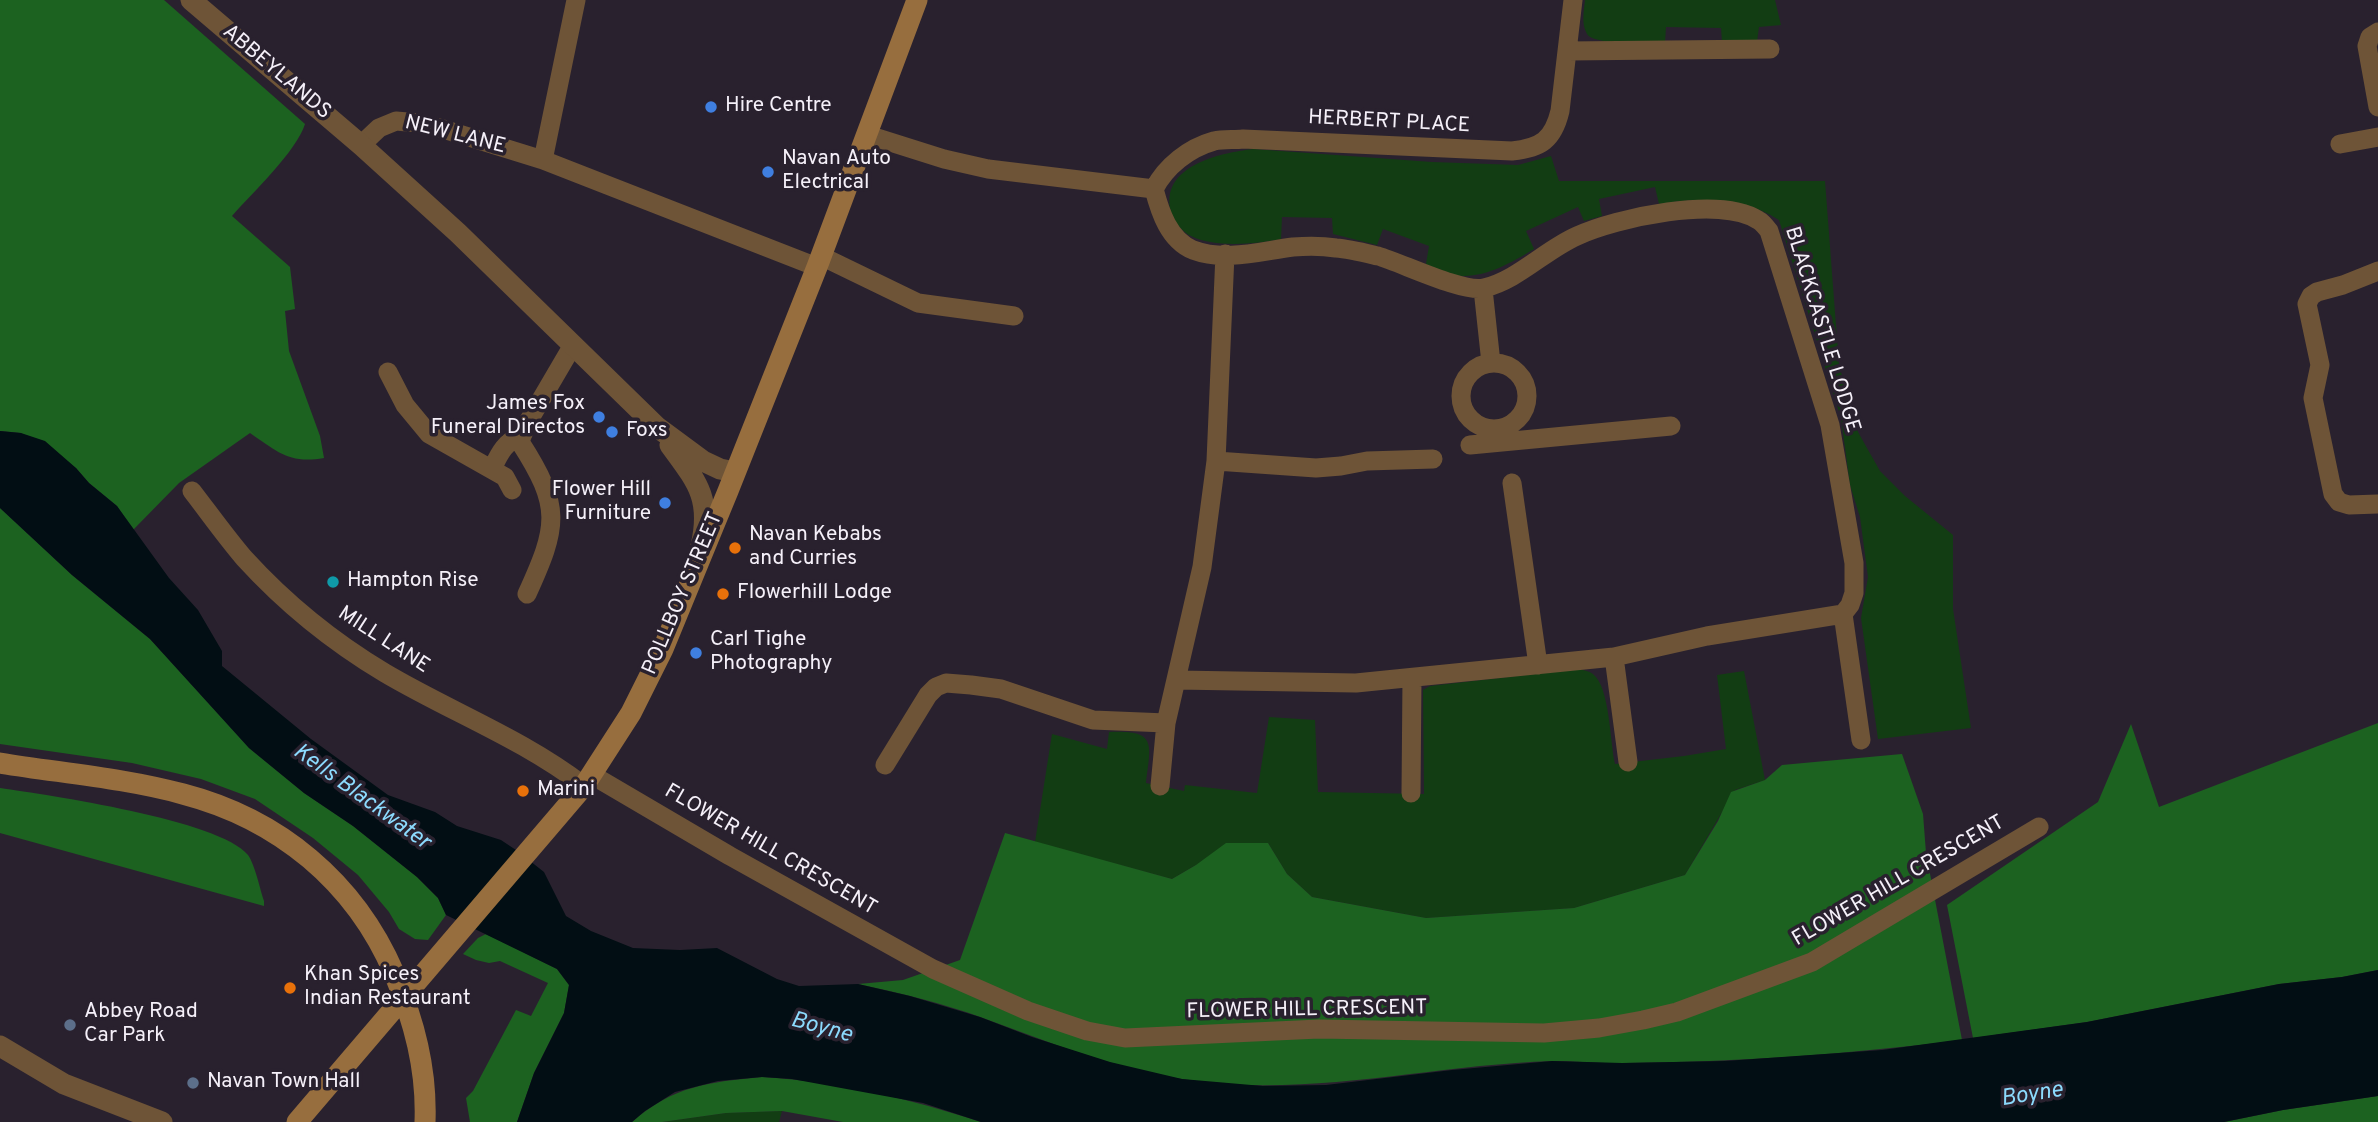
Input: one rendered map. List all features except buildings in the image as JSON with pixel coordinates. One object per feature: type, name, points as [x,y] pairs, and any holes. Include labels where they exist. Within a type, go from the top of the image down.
[{"type":"main road","name":"POLLBOY STREET","points":[[298,1122],[588,780],[631,713],[663,649],[735,472],[868,135],[917,0]]},
{"type":"main road","points":[[0,763],[184,794],[232,810],[268,828],[314,862],[355,903],[384,948],[404,996],[422,1059],[426,1096],[425,1122]]},
{"type":"street","name":"ABBEYLANDS","points":[[191,0],[362,145]]},
{"type":"street","points":[[542,160],[576,0]]},
{"type":"street","name":"HERBERT PLACE","points":[[1154,190],[1161,176],[1176,161],[1214,141],[1243,139],[1512,151],[1530,149],[1544,141],[1556,128],[1573,0]]},
{"type":"street","points":[[2378,32],[2370,37],[2367,46],[2378,107]]},
{"type":"street","points":[[1567,51],[1770,49]]},
{"type":"street","name":"NEW LANE","points":[[362,145],[379,128],[396,121],[443,129],[542,160],[819,261],[918,303],[1014,316]]},
{"type":"street","points":[[868,135],[944,159],[988,169],[1154,190],[1166,224],[1177,239],[1191,249],[1207,253],[1247,254],[1296,247],[1336,248],[1378,256],[1463,286],[1483,289],[1491,363]]},
{"type":"street","points":[[2340,144],[2378,137]]},
{"type":"street","points":[[362,145],[458,233],[657,427],[703,461],[720,470],[735,472]]},
{"type":"street","name":"BLACKCASTLE LODGE","points":[[1483,289],[1577,236],[1620,221],[1669,212],[1713,209],[1741,212],[1759,220],[1769,231],[1830,425],[1854,563],[1854,593],[1843,614]]},
{"type":"street","points":[[1160,786],[1166,723],[1202,567],[1216,461],[1225,254]]},
{"type":"street","points":[[2378,271],[2317,292],[2307,304],[2320,365],[2313,398],[2333,494],[2339,502],[2349,505],[2378,504]]},
{"type":"street","points":[[527,594],[545,554],[552,517],[547,488],[520,442],[573,345]]},
{"type":"street","points":[[1504,364],[1514,369],[1522,377],[1527,391],[1525,409],[1500,435],[1472,421],[1464,411],[1461,398],[1463,384],[1470,372],[1480,365],[1504,364]]},
{"type":"street","points":[[388,372],[405,405],[429,434],[505,477],[512,490]]},
{"type":"street","points":[[1470,445],[1500,435],[1671,426]]},
{"type":"street","points":[[657,427],[699,484],[704,502],[705,528],[697,565]]},
{"type":"street","points":[[492,470],[501,449],[523,434]]},
{"type":"street","points":[[1216,461],[1316,468],[1367,461],[1433,459]]},
{"type":"street","points":[[1512,483],[1538,665]]},
{"type":"street","name":"MILL LANE","points":[[192,491],[278,594],[332,638],[384,673],[588,780]]},
{"type":"street","points":[[1177,680],[1356,683],[1412,678],[1614,657],[1707,636],[1843,614],[1861,740]]},
{"type":"street","points":[[1614,657],[1628,762]]},
{"type":"street","points":[[1411,793],[1412,678]]},
{"type":"street","points":[[885,765],[928,695],[936,687],[946,683],[1001,689],[1093,720],[1166,723]]},
{"type":"street","name":"FLOWER HILL CRESCENT","points":[[588,780],[933,969],[1028,1011],[1087,1031],[1125,1038],[1319,1029],[1544,1033],[1599,1028],[1643,1020],[1677,1012],[1812,962],[2039,827]]},
{"type":"street","points":[[0,1045],[64,1084],[162,1122]]},
{"type":"green space","points":[[0,0],[164,0],[305,124],[293,147],[232,216],[290,267],[295,309],[285,311],[289,351],[320,436],[324,458],[302,459],[284,455],[250,433],[179,483],[133,530],[117,506],[89,483],[76,468],[21,433],[0,431]]},
{"type":"green space","points":[[1585,0],[1775,0],[1781,25],[1759,27],[1757,42],[1722,42],[1721,28],[1666,27],[1665,43],[1611,42],[1592,38],[1587,34],[1583,21]]},
{"type":"green space","points":[[1253,149],[1432,162],[1518,165],[1551,156],[1559,181],[1825,181],[1839,365],[1858,432],[1880,471],[1905,496],[1953,535],[1953,609],[1971,728],[1878,739],[1861,618],[1868,577],[1860,517],[1850,485],[1841,418],[1779,220],[1756,208],[1720,200],[1659,204],[1655,187],[1599,199],[1602,216],[1584,221],[1578,207],[1526,231],[1534,249],[1495,270],[1468,276],[1440,271],[1426,264],[1429,246],[1383,229],[1377,245],[1333,234],[1332,218],[1282,217],[1281,239],[1260,242],[1211,242],[1184,232],[1171,212],[1170,196],[1174,183],[1195,165],[1225,154]]},
{"type":"green space","points":[[0,508],[72,575],[150,639],[249,748],[304,793],[353,826],[417,877],[438,898],[446,915],[428,940],[415,939],[399,929],[389,912],[358,875],[313,838],[255,799],[201,779],[132,763],[0,744]]},
{"type":"green space","points":[[1578,669],[1593,674],[1603,691],[1615,764],[1726,749],[1717,675],[1744,671],[1765,780],[1735,790],[1685,875],[1574,908],[1426,918],[1312,897],[1287,874],[1268,843],[1196,865],[1172,879],[1035,842],[1052,734],[1107,749],[1109,732],[1136,734],[1143,737],[1149,749],[1146,783],[1184,791],[1185,785],[1257,793],[1269,717],[1315,720],[1318,792],[1424,794],[1423,690],[1430,686]]},
{"type":"green space","points":[[2378,723],[2378,970],[2279,984],[2087,1022],[1973,1038],[1947,905],[2098,802],[2131,724],[2159,807]]},
{"type":"green space","points":[[1902,754],[1923,814],[1926,853],[1962,1040],[1751,1059],[1616,1063],[1552,1061],[1320,1083],[1228,1084],[1182,1079],[1131,1068],[952,1008],[858,984],[903,980],[960,960],[1005,833],[1172,879],[1226,843],[1268,843],[1287,874],[1312,897],[1426,918],[1574,908],[1685,875],[1718,821],[1731,792],[1765,780],[1782,765]]},
{"type":"green space","points":[[0,788],[132,811],[170,820],[231,842],[251,859],[264,906],[0,833]]},
{"type":"green space","points":[[486,934],[557,969],[569,985],[564,1013],[534,1073],[517,1122],[470,1122],[466,1098],[473,1091],[516,1010],[531,1016],[548,983],[500,961],[489,963],[463,954],[478,938]]},
{"type":"green space","points":[[762,1077],[818,1082],[873,1092],[981,1122],[843,1122],[782,1111],[726,1113],[662,1122],[632,1122],[662,1100],[677,1093],[708,1084]]},
{"type":"green space","points":[[2378,1096],[2378,1122],[2224,1122],[2283,1110]]},
{"type":"green space","points":[[782,1111],[779,1122],[662,1122],[726,1113]]},
{"type":"water","points":[[0,431],[21,433],[45,441],[117,506],[169,578],[198,610],[222,651],[222,666],[311,739],[388,795],[435,812],[457,826],[501,840],[544,872],[566,916],[591,931],[633,948],[717,948],[777,979],[799,986],[858,984],[980,1017],[1110,1062],[1182,1079],[1263,1086],[1326,1085],[1552,1061],[1725,1061],[1882,1050],[2087,1022],[2279,984],[2378,970],[2378,1096],[2224,1122],[981,1122],[923,1103],[792,1079],[762,1077],[718,1081],[675,1092],[632,1122],[517,1122],[534,1073],[564,1013],[569,985],[557,969],[446,915],[438,898],[417,877],[353,826],[304,793],[249,748],[150,639],[72,575],[0,508]]},
{"type":"place","name":"Hire Centre","points":[[711,107]]},
{"type":"place","name":"Navan Auto Electrical","points":[[768,172]]},
{"type":"place","name":"James Fox Funeral Directos","points":[[599,417]]},
{"type":"place","name":"Foxs","points":[[612,432]]},
{"type":"place","name":"Flower Hill Furniture","points":[[665,503]]},
{"type":"place","name":"Navan Kebabs and Curries","points":[[735,548]]},
{"type":"place","name":"Hampton Rise","points":[[333,582]]},
{"type":"place","name":"Flowerhill Lodge","points":[[723,594]]},
{"type":"place","name":"Carl Tighe Photography","points":[[696,653]]},
{"type":"place","name":"Marini","points":[[523,791]]},
{"type":"place","name":"Khan Spices Indian Restaurant","points":[[290,988]]},
{"type":"place","name":"Abbey Road Car Park","points":[[70,1025]]},
{"type":"place","name":"Navan Town Hall","points":[[193,1083]]},
{"type":"water label","name":"Kells Blackwater","points":[[361,798]]},
{"type":"water label","name":"Boyne","points":[[821,1029]]},
{"type":"water label","name":"Boyne","points":[[2032,1096]]}]
